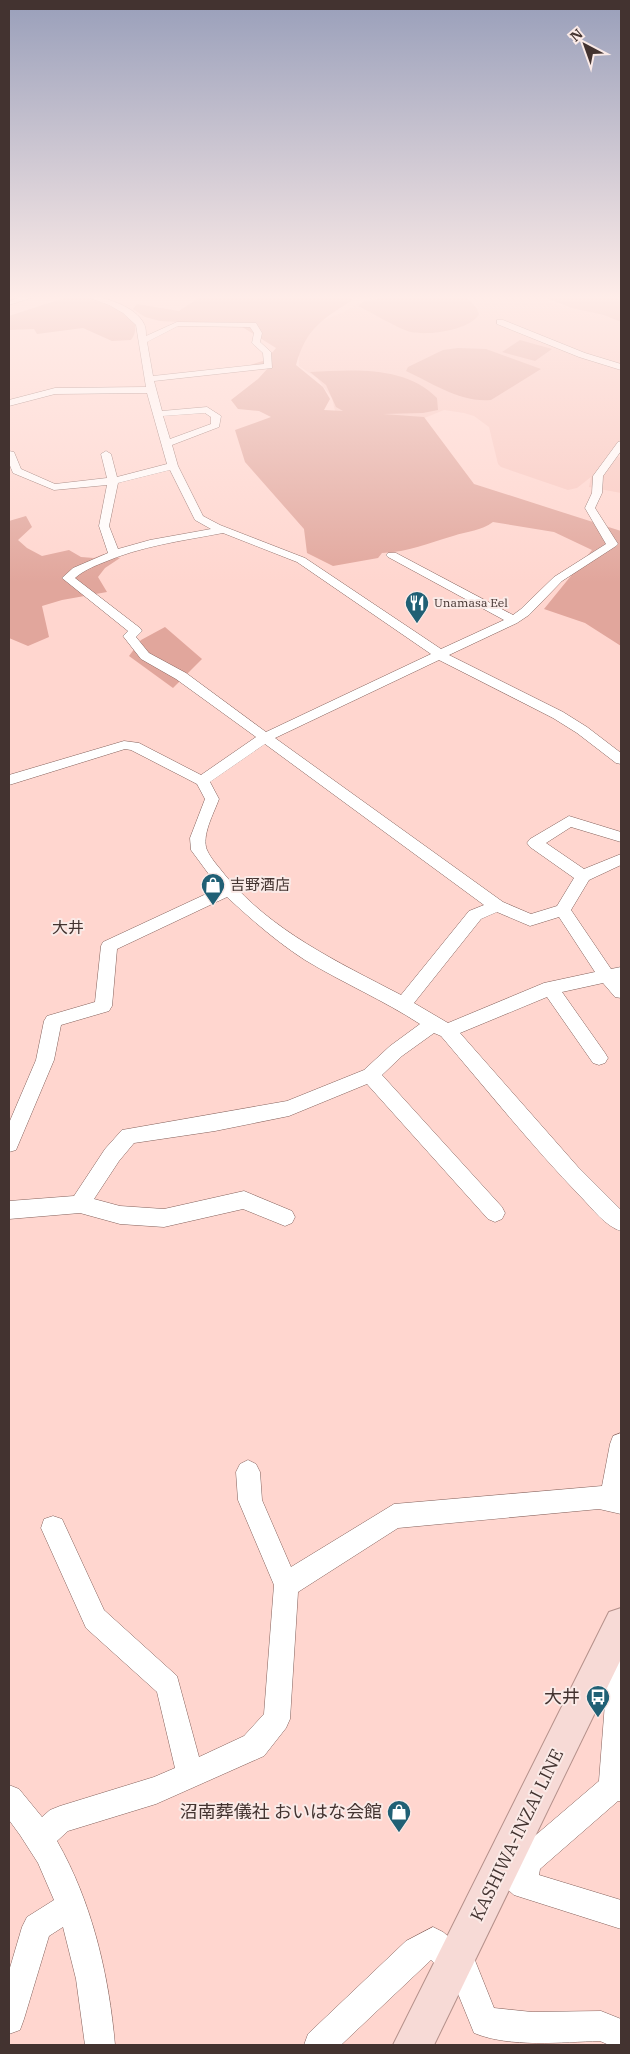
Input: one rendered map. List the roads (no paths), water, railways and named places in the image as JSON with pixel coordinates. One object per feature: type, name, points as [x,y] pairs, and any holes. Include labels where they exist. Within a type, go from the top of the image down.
[{"type":"main road","name":"KASHIWA-INZAI LINE","points":[[413,2045],[454,1961],[513,1875],[612,1664],[621,1624]]},
{"type":"street","points":[[9,403],[52,392]]},
{"type":"street","points":[[152,392],[173,466],[199,518],[223,530],[301,560],[439,654],[558,716],[582,730],[621,760]]},
{"type":"street","points":[[158,414],[207,410],[216,416],[216,425],[167,444]]},
{"type":"street","points":[[202,781],[266,737],[513,620],[525,612],[558,579],[597,556],[612,544],[590,508],[597,493],[598,476],[621,444]]},
{"type":"street","points":[[10,454],[17,471],[54,487],[114,481],[173,466]]},
{"type":"street","points":[[106,454],[114,481],[104,526],[114,554]]},
{"type":"street","points":[[223,530],[150,543],[114,554],[77,570],[68,578],[136,631],[129,636],[145,656],[181,676],[497,906],[530,920],[563,910],[584,876],[621,859]]},
{"type":"street","points":[[392,556],[513,620]]},
{"type":"street","points":[[9,780],[124,745],[134,746],[202,781],[212,799],[198,838],[199,850],[212,870],[229,890],[266,924],[312,956],[403,1004],[440,1028],[571,1173],[621,1222]]},
{"type":"street","points":[[584,876],[535,843],[569,821],[621,837]]},
{"type":"street","points":[[9,1144],[45,1060],[53,1021],[103,1006],[108,946],[229,890]]},
{"type":"street","points":[[403,1004],[475,915],[497,906]]},
{"type":"street","points":[[563,910],[613,974],[621,992]]},
{"type":"street","points":[[80,1204],[112,1155],[129,1136],[214,1123],[289,1108],[370,1075],[396,1051],[440,1028],[550,988],[613,974]]},
{"type":"street","points":[[550,988],[599,1058]]},
{"type":"street","points":[[370,1075],[494,1213]]},
{"type":"street","points":[[9,1210],[80,1204],[120,1215],[164,1218],[244,1200],[285,1217]]},
{"type":"street","points":[[286,1585],[394,1516],[599,1497],[616,1501],[621,1444]]},
{"type":"street","points":[[38,1838],[60,1820],[156,1790],[254,1746],[277,1719],[286,1585],[250,1500],[248,1472]]},
{"type":"street","points":[[53,1528],[94,1619],[168,1685],[190,1775]]},
{"type":"street","points":[[612,1664],[619,1687],[617,1787],[526,1862],[513,1875],[621,1914]]},
{"type":"street","points":[[9,1799],[38,1838],[60,1877],[71,1906],[87,1957],[100,2045]]},
{"type":"street","points":[[9,2019],[37,1927],[71,1906]]},
{"type":"street","points":[[319,2045],[417,1952],[433,1942],[463,1969],[485,2022],[532,2027],[601,2026],[621,2035]]},
{"type":"place","name":"Unamasa Eel","points":[[417,624]]},
{"type":"place","name":"吉野酒店","points":[[213,906]]},
{"type":"place","name":"大井","points":[[598,1718]]},
{"type":"place","name":"沼南葬儀社 おいはな会館","points":[[399,1833]]},
{"type":"district","name":"大井","points":[[68,927]]}]
